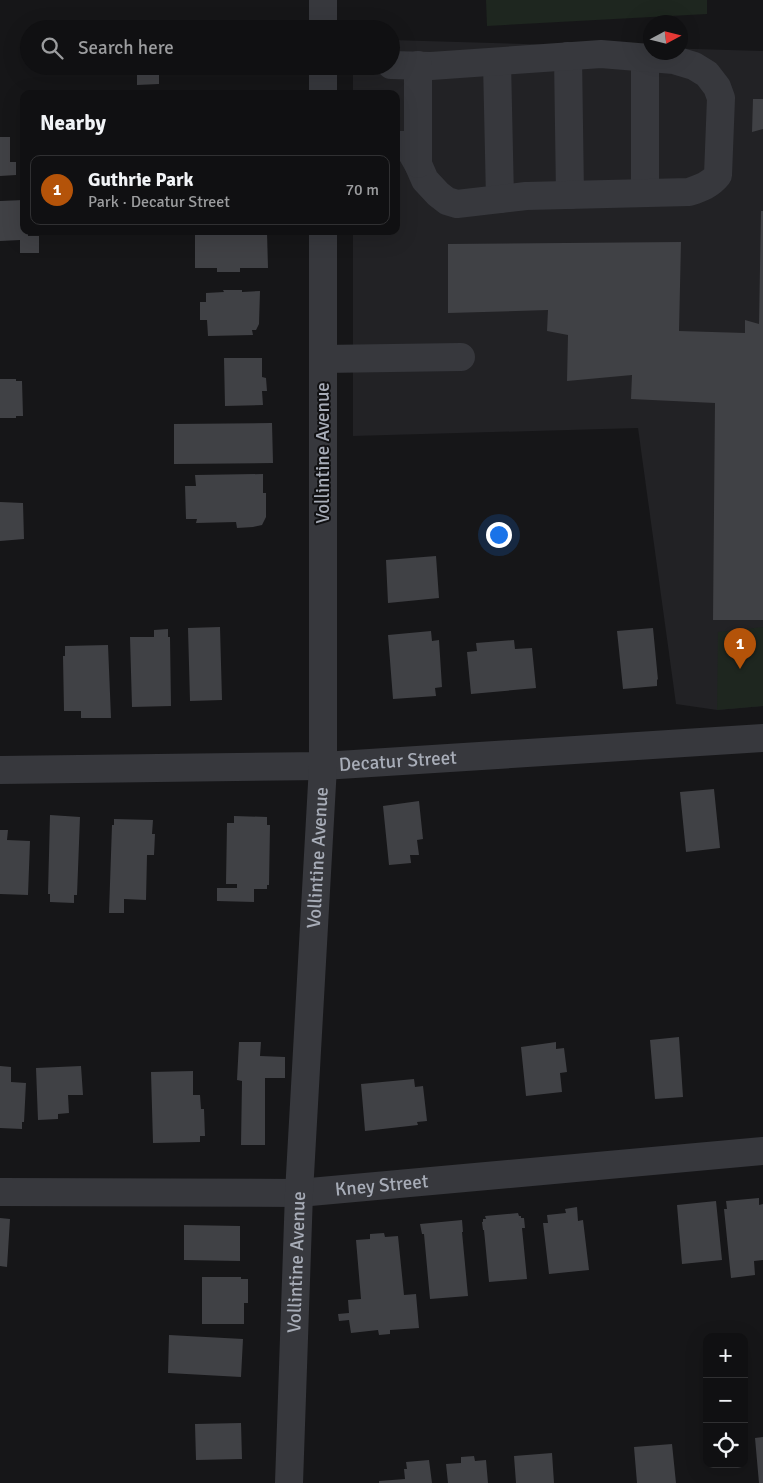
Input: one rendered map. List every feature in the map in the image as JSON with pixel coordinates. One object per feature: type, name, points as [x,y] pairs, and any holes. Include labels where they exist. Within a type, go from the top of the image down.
[{"type":"street","points":[[322,0],[322,20]]},
{"type":"street","points":[[418,164],[404,65],[431,66],[601,54],[643,58]]},
{"type":"street","points":[[568,56],[570,195]]},
{"type":"street","points":[[645,60],[645,193]]},
{"type":"street","points":[[400,145],[407,145],[425,180],[438,194],[447,201],[456,204],[526,196],[689,192],[703,188],[718,175],[721,98],[717,87],[708,74],[694,66],[674,60]]},
{"type":"street","points":[[497,62],[500,199]]},
{"type":"street","points":[[322,75],[322,90]]},
{"type":"street","name":"Vollintine Avenue","points":[[289,1483],[299,1193],[323,766],[323,235]]},
{"type":"street","points":[[323,359],[461,358]]},
{"type":"street","name":"Decatur Street","points":[[0,770],[323,766],[763,738]]},
{"type":"street","name":"Kney Street","points":[[0,1192],[299,1193],[763,1151]]},
{"type":"shaded area","points":[[486,0],[707,0],[707,14],[643,15],[643,17],[487,26]]},
{"type":"shaded area","points":[[400,40],[643,47],[643,60],[688,60],[688,49],[763,51],[763,706],[717,710],[676,704],[638,428],[353,436],[353,235],[400,235],[400,90],[353,90],[353,75],[400,75]]},
{"type":"shaded area","points":[[763,627],[763,706],[717,710],[718,632]]},
{"type":"building","points":[[137,75],[159,75],[159,84],[137,85]]},
{"type":"building","points":[[753,99],[763,99],[763,129],[752,132]]},
{"type":"building","points":[[0,137],[10,137],[10,162],[16,162],[16,175],[0,176]]},
{"type":"building","points":[[20,200],[20,235],[39,236],[39,253],[20,253],[20,240],[0,241],[0,201]]},
{"type":"building","points":[[761,211],[763,211],[763,620],[713,620],[715,403],[631,399],[632,375],[567,381],[568,335],[547,331],[548,310],[448,313],[448,244],[681,242],[679,331],[745,333],[745,320],[759,324]]},
{"type":"building","points":[[195,235],[267,235],[268,268],[240,268],[240,272],[217,272],[217,268],[195,268]]},
{"type":"building","points":[[223,290],[260,291],[259,324],[256,330],[252,330],[253,335],[208,336],[207,320],[200,320],[200,302],[206,302],[206,293],[224,292]]},
{"type":"building","points":[[224,358],[262,358],[262,377],[266,378],[267,391],[262,391],[263,405],[225,406]]},
{"type":"building","points":[[0,379],[22,381],[23,416],[0,418]]},
{"type":"building","points":[[272,423],[273,463],[174,464],[174,424]]},
{"type":"building","points":[[263,474],[263,493],[266,493],[266,517],[262,525],[237,528],[236,522],[196,523],[197,519],[186,519],[185,486],[196,486],[195,475]]},
{"type":"building","points":[[0,502],[23,503],[24,539],[0,541]]},
{"type":"building","points":[[436,556],[439,598],[388,603],[386,560]]},
{"type":"building","points":[[220,627],[222,700],[190,701],[188,628]]},
{"type":"building","points":[[653,628],[657,686],[623,689],[617,631]]},
{"type":"building","points":[[168,629],[168,637],[170,637],[171,706],[132,707],[130,637],[154,637],[154,630]]},
{"type":"building","points":[[431,631],[432,641],[439,640],[442,687],[435,688],[436,696],[393,699],[388,635]]},
{"type":"building","points":[[514,640],[515,649],[532,648],[536,688],[471,694],[467,652],[477,651],[476,643]]},
{"type":"building","points":[[108,645],[111,718],[81,718],[81,711],[64,711],[63,656],[65,656],[65,646]]},
{"type":"building","points":[[714,789],[720,848],[686,852],[680,792]]},
{"type":"building","points":[[419,801],[423,839],[417,840],[419,855],[410,855],[411,863],[389,865],[383,806]]},
{"type":"building","points":[[50,815],[80,817],[77,895],[74,895],[74,903],[50,902],[50,894],[48,894]]},
{"type":"building","points":[[234,816],[267,817],[267,825],[270,825],[269,885],[267,885],[267,889],[254,889],[254,902],[217,901],[217,888],[237,888],[237,884],[226,884],[227,823],[234,823]]},
{"type":"building","points":[[114,819],[153,820],[152,834],[155,834],[154,855],[147,855],[146,900],[124,899],[124,913],[109,913],[112,825],[114,825]]},
{"type":"building","points":[[0,830],[8,830],[7,840],[30,841],[28,895],[0,894]]},
{"type":"building","points":[[679,1037],[683,1097],[655,1099],[650,1040]]},
{"type":"building","points":[[239,1042],[261,1042],[260,1056],[285,1057],[285,1078],[265,1078],[265,1145],[241,1145],[242,1081],[237,1080]]},
{"type":"building","points":[[556,1042],[556,1049],[564,1048],[567,1072],[560,1073],[562,1092],[526,1096],[521,1047]]},
{"type":"building","points":[[0,1066],[11,1067],[11,1082],[26,1083],[22,1129],[0,1128]]},
{"type":"building","points":[[81,1066],[83,1095],[68,1095],[69,1113],[58,1114],[58,1119],[38,1120],[36,1068]]},
{"type":"building","points":[[193,1071],[193,1095],[200,1095],[201,1109],[204,1109],[205,1136],[200,1136],[200,1142],[153,1143],[151,1072]]},
{"type":"building","points":[[414,1079],[415,1087],[423,1086],[427,1121],[417,1122],[418,1125],[365,1131],[361,1084]]},
{"type":"building","points":[[759,1198],[759,1205],[763,1204],[763,1260],[754,1261],[755,1275],[731,1278],[724,1209],[727,1209],[726,1201]]},
{"type":"building","points":[[716,1201],[722,1260],[682,1264],[677,1205]]},
{"type":"building","points":[[577,1207],[578,1221],[583,1220],[589,1270],[549,1274],[543,1223],[548,1223],[547,1215],[566,1213],[565,1209]]},
{"type":"building","points":[[518,1213],[521,1218],[524,1218],[525,1228],[522,1228],[527,1279],[489,1282],[483,1219],[486,1219],[485,1216]]},
{"type":"building","points":[[0,1218],[10,1219],[7,1267],[0,1266]]},
{"type":"building","points":[[462,1220],[468,1296],[430,1299],[424,1234],[422,1234],[420,1224]]},
{"type":"building","points":[[184,1225],[240,1226],[240,1261],[184,1260]]},
{"type":"building","points":[[384,1233],[385,1237],[398,1236],[404,1295],[416,1294],[419,1328],[390,1330],[390,1334],[379,1335],[378,1330],[351,1333],[349,1320],[339,1321],[338,1314],[349,1313],[348,1300],[361,1299],[356,1240],[370,1239],[370,1234]]},
{"type":"building","points":[[202,1277],[241,1277],[241,1279],[248,1279],[248,1303],[244,1303],[244,1324],[202,1324]]},
{"type":"building","points":[[169,1335],[243,1339],[241,1377],[168,1373]]},
{"type":"building","points":[[241,1423],[242,1459],[196,1460],[195,1424]]},
{"type":"building","points":[[763,1437],[763,1483],[759,1483],[755,1438]]},
{"type":"building","points":[[672,1444],[676,1483],[637,1483],[634,1447]]},
{"type":"building","points":[[552,1453],[554,1483],[516,1483],[514,1456]]},
{"type":"building","points":[[474,1456],[475,1461],[486,1460],[488,1483],[448,1483],[446,1464],[461,1463],[461,1457]]},
{"type":"building","points":[[429,1460],[432,1483],[379,1483],[379,1481],[405,1479],[404,1469],[407,1469],[406,1462]]},
{"type":"place","name":"Guthrie Park","points":[[740,669]]}]
